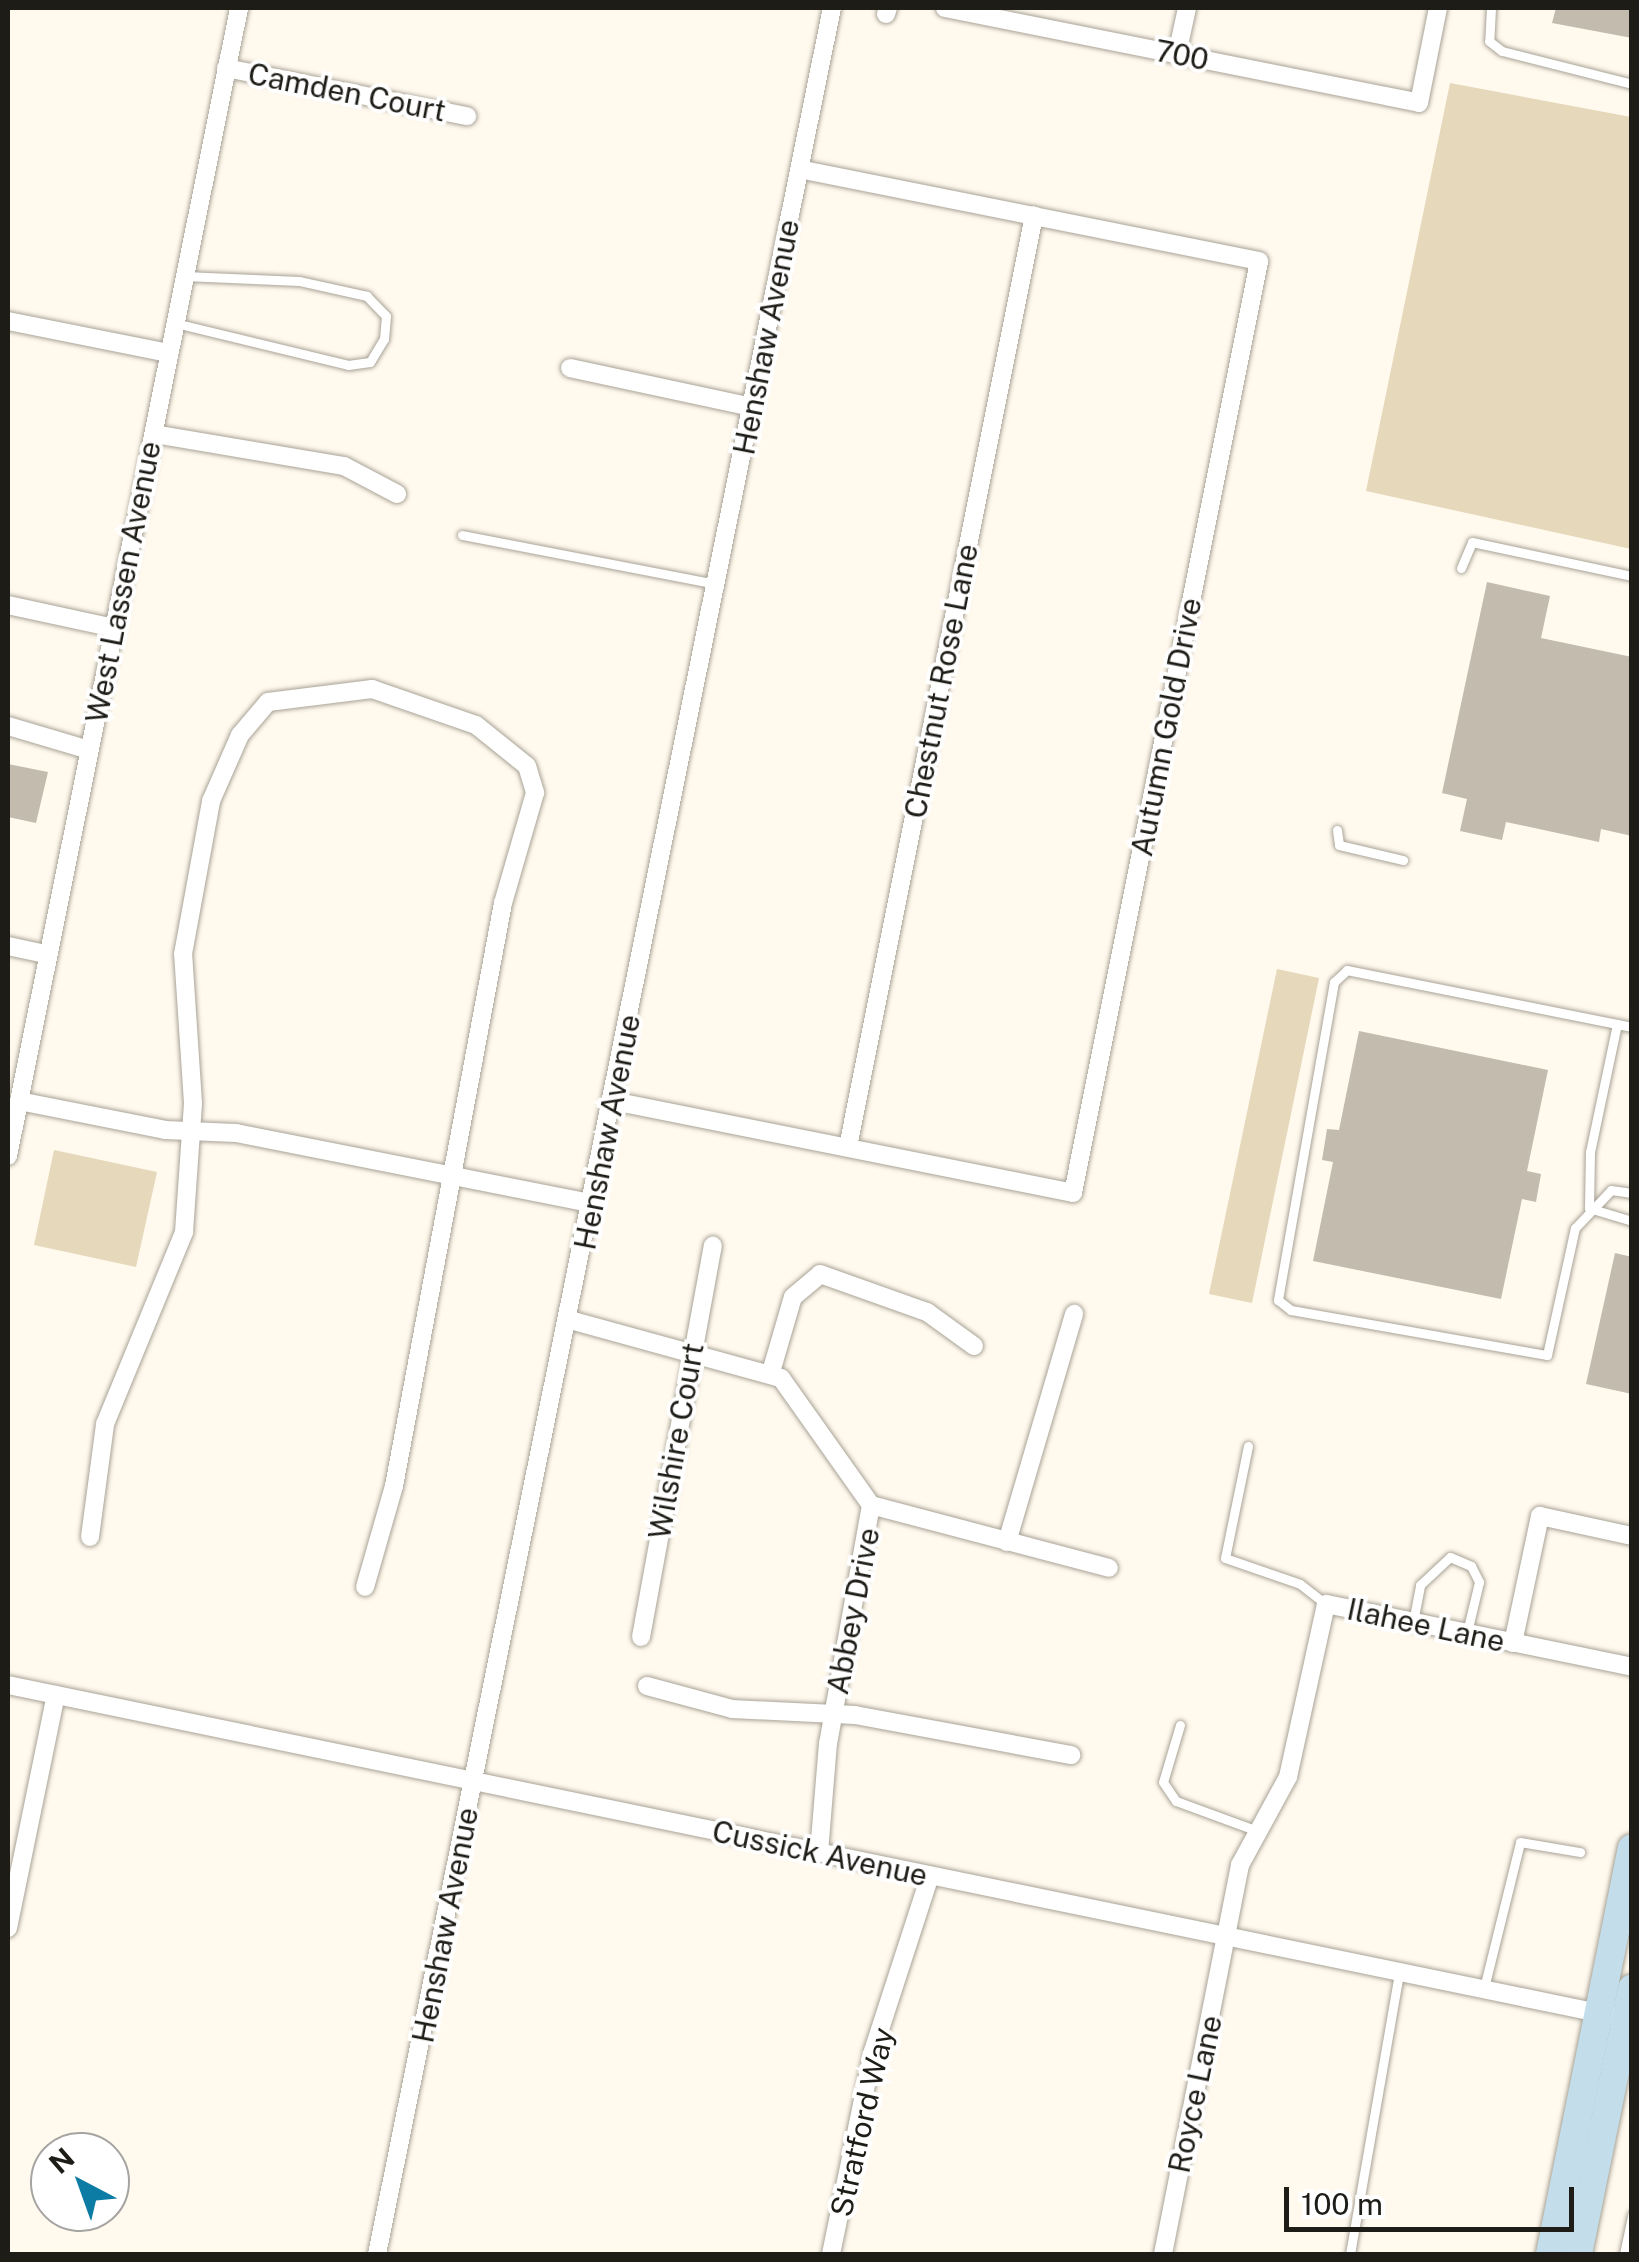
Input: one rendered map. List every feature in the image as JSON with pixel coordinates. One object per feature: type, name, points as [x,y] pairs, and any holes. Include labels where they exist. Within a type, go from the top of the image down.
[{"type":"main road","points":[[1578,2254],[1618,2017],[1632,1848]]},
{"type":"main road","points":[[1550,2254],[1618,2017],[1632,1988]]},
{"type":"street","name":"West Lassen Avenue","points":[[8,1156],[239,8]]},
{"type":"street","name":"Henshaw Avenue","points":[[378,2254],[594,1204],[832,8]]},
{"type":"street","name":"700","points":[[944,8],[1419,102],[1438,8]]},
{"type":"street","points":[[1177,54],[1187,8]]},
{"type":"street","name":"Camden Court","points":[[226,68],[467,116]]},
{"type":"street","name":"Autumn Gold Drive","points":[[614,1101],[1074,1192],[1259,261],[800,169]]},
{"type":"street","name":"Chestnut Rose Lane","points":[[848,1147],[1034,216]]},
{"type":"street","points":[[8,321],[168,353]]},
{"type":"street","points":[[570,368],[752,407]]},
{"type":"street","points":[[154,434],[344,466],[397,494]]},
{"type":"street","points":[[8,604],[114,628]]},
{"type":"street","points":[[90,1537],[106,1424],[184,1232],[192,1132],[183,954],[220,776],[268,702],[372,689],[463,718],[522,760],[534,783],[452,1172],[394,1486],[365,1587]]},
{"type":"street","points":[[8,726],[89,750]]},
{"type":"street","points":[[8,946],[47,954]]},
{"type":"street","points":[[19,1101],[452,1172],[594,1204]]},
{"type":"street","name":"Wilshire Court","points":[[641,1637],[714,1246]]},
{"type":"street","points":[[771,1372],[792,1297],[820,1274],[927,1312],[974,1346]]},
{"type":"street","points":[[1007,1542],[1074,1314]]},
{"type":"street","name":"Abbey Drive","points":[[570,1320],[771,1372],[808,1405],[872,1505],[833,1716],[819,1852]]},
{"type":"street","points":[[872,1505],[1109,1568]]},
{"type":"street","points":[[1514,1643],[1540,1516],[1632,1536]]},
{"type":"street","name":"Ilahee Lane","points":[[1228,1933],[1255,1830],[1288,1776],[1326,1604],[1632,1666]]},
{"type":"street","name":"Cussick Avenue","points":[[8,1685],[930,1876],[1228,1933],[1618,2017]]},
{"type":"street","points":[[647,1686],[732,1709],[833,1716],[1071,1755]]},
{"type":"street","points":[[8,1928],[56,1695]]},
{"type":"street","name":"Stratford Way","points":[[831,2254],[869,2066],[930,1876]]},
{"type":"street","name":"Royce Lane","points":[[1163,2254],[1228,1933]]},
{"type":"lane","points":[[1491,8],[1489,41],[1502,51],[1632,84]]},
{"type":"lane","points":[[175,324],[348,366],[370,362],[384,339],[386,316],[366,296],[298,281],[184,276]]},
{"type":"lane","points":[[462,535],[716,584]]},
{"type":"lane","points":[[1461,568],[1472,542],[1632,576]]},
{"type":"lane","points":[[1337,830],[1340,845],[1403,860]]},
{"type":"lane","points":[[1632,1027],[1346,970],[1334,982],[1278,1300],[1291,1310],[1548,1355],[1575,1228],[1589,1208],[1611,1190],[1632,1193]]},
{"type":"lane","points":[[1589,1208],[1590,1152],[1617,1024]]},
{"type":"lane","points":[[1589,1208],[1632,1221]]},
{"type":"lane","points":[[1248,1446],[1225,1558],[1300,1584],[1326,1604]]},
{"type":"lane","points":[[1413,1622],[1420,1586],[1450,1558],[1471,1566],[1478,1582],[1467,1633]]},
{"type":"lane","points":[[1180,1725],[1162,1782],[1176,1801],[1255,1830]]},
{"type":"lane","points":[[1484,1988],[1520,1842],[1580,1852]]},
{"type":"lane","points":[[1350,2254],[1399,1969]]},
{"type":"lane","points":[[1624,2254],[1632,2216]]},
{"type":"shaded area","points":[[1450,83],[1631,117],[1631,549],[1366,491]]},
{"type":"shaded area","points":[[1277,969],[1319,978],[1252,1303],[1209,1294]]},
{"type":"shaded area","points":[[54,1150],[157,1172],[136,1267],[34,1245]]},
{"type":"building","points":[[1556,8],[1632,8],[1632,38],[1552,23]]},
{"type":"building","points":[[1487,582],[1550,596],[1541,638],[1632,657],[1632,836],[1601,829],[1599,842],[1506,822],[1502,840],[1460,831],[1467,799],[1442,793]]},
{"type":"building","points":[[8,764],[48,772],[36,823],[8,817]]},
{"type":"building","points":[[1359,1031],[1548,1070],[1527,1171],[1541,1174],[1536,1202],[1522,1199],[1501,1299],[1313,1261],[1333,1162],[1322,1160],[1327,1129],[1339,1130]]},
{"type":"building","points":[[1615,1253],[1632,1257],[1632,1394],[1586,1384]]}]
